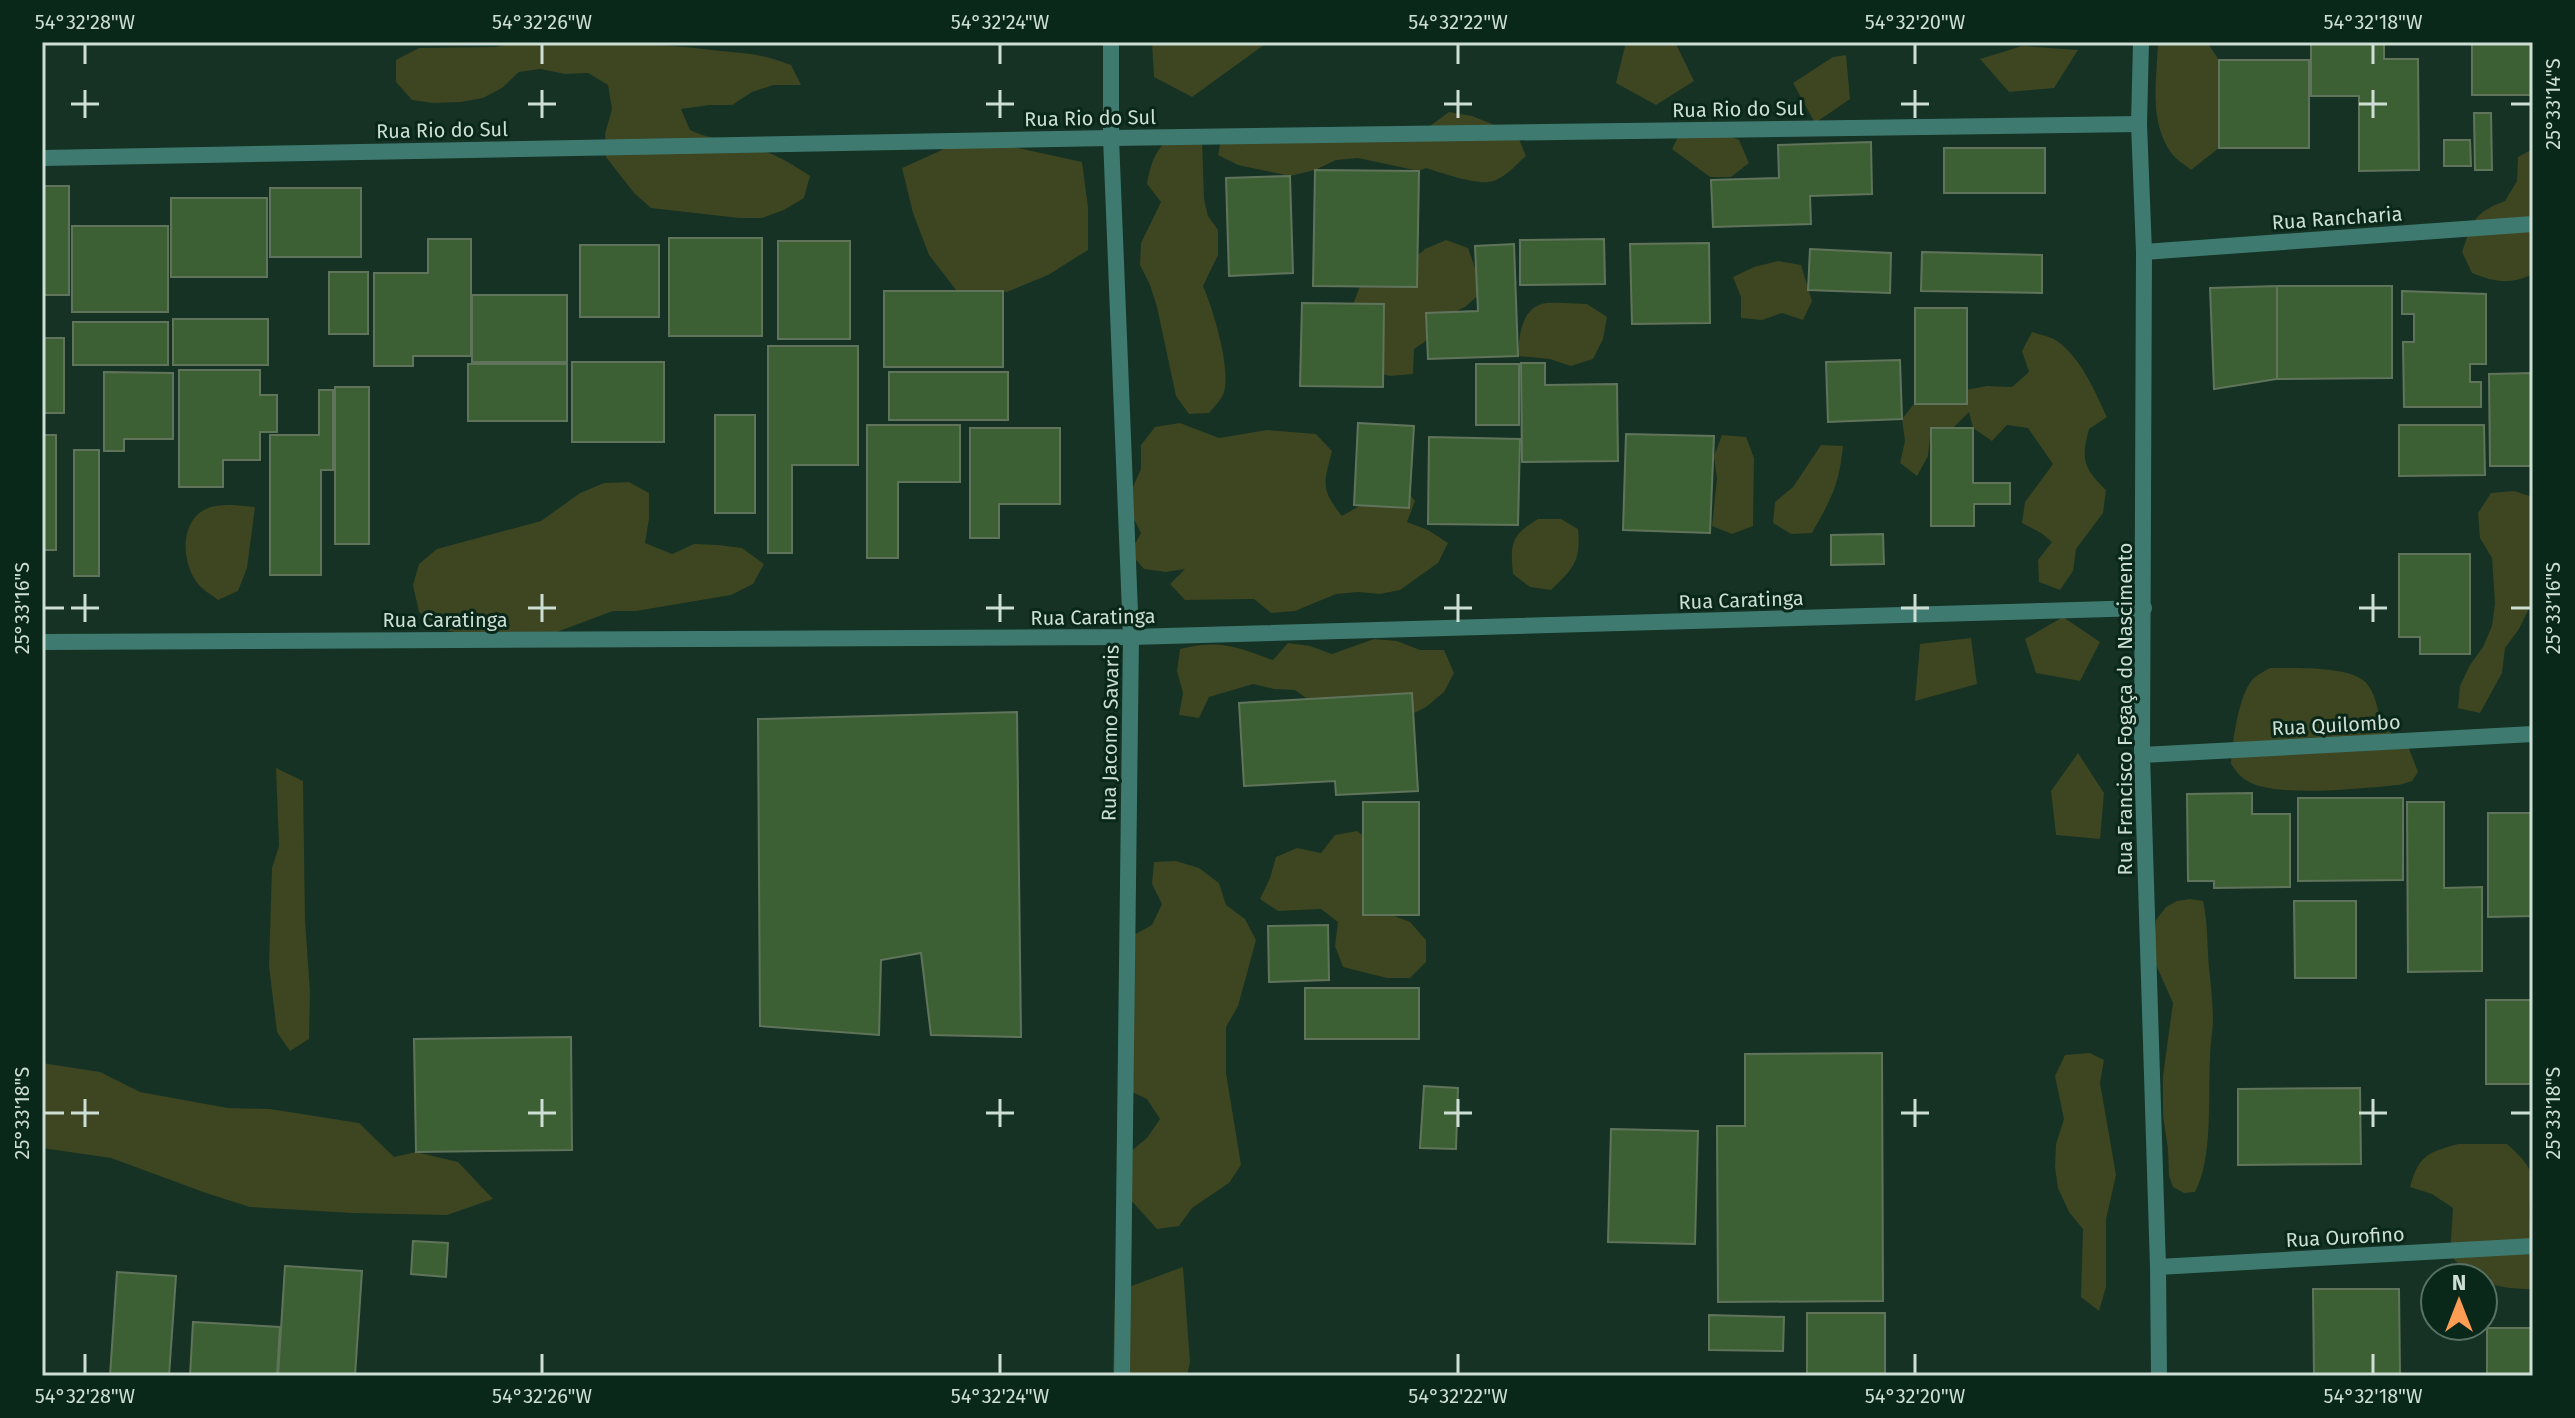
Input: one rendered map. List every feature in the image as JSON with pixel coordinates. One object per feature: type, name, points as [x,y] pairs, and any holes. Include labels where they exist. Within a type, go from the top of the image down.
[{"type":"street","name":"Rua Jacomo Savaris","points":[[1111,42],[1111,138],[1131,637],[1122,1376]]},
{"type":"street","name":"Rua Francisco Fogaça do Nascimento","points":[[2141,42],[2139,124],[2144,252],[2142,755],[2159,1376]]},
{"type":"street","name":"Rua Rio do Sul","points":[[42,158],[1111,138],[2139,124]]},
{"type":"street","name":"Rua Rancharia","points":[[2144,252],[2533,224]]},
{"type":"street","name":"Rua Caratinga","points":[[42,642],[1131,637],[2144,608]]},
{"type":"street","name":"Rua Quilombo","points":[[2142,755],[2533,734]]},
{"type":"street","name":"Rua Ourofino","points":[[2158,1267],[2533,1246]]},
{"type":"green space","points":[[520,42],[688,47],[760,56],[791,65],[801,85],[773,85],[752,92],[732,105],[681,109],[690,130],[770,153],[810,176],[804,198],[762,218],[651,208],[634,193],[606,157],[605,134],[612,109],[608,85],[588,73],[565,74],[540,69],[519,72],[502,88],[483,98],[461,102],[412,100],[396,82],[396,60],[419,48],[495,47]]},
{"type":"green space","points":[[1152,42],[1268,42],[1192,97],[1154,77]]},
{"type":"green space","points":[[1626,42],[1675,42],[1694,81],[1656,105],[1616,83]]},
{"type":"green space","points":[[2158,42],[2207,42],[2219,60],[2219,148],[2191,170],[2172,154],[2160,128],[2156,100]]},
{"type":"green space","points":[[2022,46],[2078,50],[2054,88],[2009,92],[1980,59]]},
{"type":"green space","points":[[1846,55],[1850,99],[1815,123],[1793,83],[1833,57]]},
{"type":"green space","points":[[1449,112],[1472,116],[1517,134],[1526,156],[1509,172],[1483,182],[1426,168],[1419,171],[1358,158],[1336,160],[1315,170],[1290,176],[1238,165],[1218,155],[1222,134],[1430,126]]},
{"type":"green space","points":[[1180,129],[1202,138],[1204,199],[1208,216],[1218,230],[1218,255],[1203,286],[1220,338],[1226,381],[1223,395],[1209,413],[1189,414],[1176,396],[1157,307],[1140,265],[1141,243],[1161,202],[1147,184],[1151,166],[1161,146]]},
{"type":"green space","points":[[1682,129],[1717,131],[1739,140],[1749,163],[1731,177],[1710,177],[1672,149]]},
{"type":"green space","points":[[991,142],[1082,162],[1088,207],[1088,250],[1048,275],[1007,292],[956,290],[929,255],[913,213],[902,168],[944,149]]},
{"type":"green space","points":[[2533,149],[2533,274],[2502,281],[2472,273],[2462,252],[2472,225],[2480,214],[2505,201],[2517,181],[2518,157]]},
{"type":"green space","points":[[1446,240],[1468,248],[1483,291],[1465,307],[1444,317],[1433,336],[1414,349],[1413,374],[1390,376],[1367,370],[1352,307],[1360,286],[1406,265],[1425,249]]},
{"type":"green space","points":[[1778,261],[1801,265],[1812,301],[1803,320],[1782,313],[1762,320],[1741,318],[1741,297],[1733,277]]},
{"type":"green space","points":[[1551,303],[1587,304],[1607,317],[1603,339],[1593,359],[1571,366],[1550,359],[1518,356],[1524,320],[1533,309]]},
{"type":"green space","points":[[2032,332],[2054,339],[2074,357],[2107,417],[2089,429],[2085,448],[2088,469],[2106,490],[2103,513],[2076,549],[2073,571],[2060,590],[2039,582],[2038,560],[2052,542],[2022,523],[2025,502],[2053,464],[2028,428],[2007,425],[1992,441],[1973,428],[1969,412],[1954,427],[1931,428],[1928,456],[1917,476],[1900,463],[1905,441],[1902,419],[1918,399],[1987,386],[2012,387],[2029,372],[2022,351]]},
{"type":"green space","points":[[1180,423],[1219,438],[1267,430],[1316,434],[1332,451],[1327,471],[1327,492],[1342,516],[1400,482],[1415,501],[1407,522],[1428,530],[1448,543],[1438,563],[1400,590],[1380,594],[1336,594],[1295,611],[1271,613],[1254,599],[1185,600],[1170,584],[1185,569],[1166,572],[1144,569],[1130,553],[1141,533],[1131,513],[1131,491],[1141,469],[1141,445],[1155,427]]},
{"type":"green space","points":[[1722,435],[1746,437],[1754,458],[1753,526],[1732,534],[1712,526],[1717,479],[1714,456]]},
{"type":"green space","points":[[1821,445],[1843,446],[1836,482],[1812,533],[1791,534],[1773,523],[1775,502],[1793,487]]},
{"type":"green space","points":[[629,482],[649,493],[645,543],[672,554],[694,544],[742,548],[764,564],[753,584],[731,595],[636,611],[613,611],[538,639],[463,634],[441,629],[419,612],[413,585],[419,564],[437,549],[541,521],[580,493],[604,483]]},
{"type":"green space","points":[[2514,491],[2533,497],[2533,600],[2519,629],[2505,648],[2502,673],[2480,713],[2458,708],[2460,686],[2492,626],[2495,603],[2492,558],[2480,538],[2478,513],[2491,493]]},
{"type":"green space","points":[[211,507],[255,507],[247,568],[238,591],[218,600],[192,575],[186,543],[192,522],[199,514]]},
{"type":"green space","points":[[1538,519],[1561,519],[1578,529],[1577,557],[1551,590],[1530,587],[1513,574],[1514,541],[1522,530]]},
{"type":"green space","points":[[2063,617],[2100,642],[2080,681],[2036,673],[2025,639]]},
{"type":"green space","points":[[1971,638],[1977,684],[1915,701],[1920,644]]},
{"type":"green space","points":[[1374,639],[1397,641],[1420,650],[1444,650],[1454,673],[1444,692],[1414,713],[1393,716],[1313,703],[1295,690],[1253,684],[1209,697],[1199,718],[1179,715],[1183,693],[1177,671],[1180,649],[1228,646],[1273,660],[1288,643],[1310,646],[1332,654]]},
{"type":"green space","points":[[2270,668],[2332,670],[2363,680],[2373,695],[2381,726],[2397,741],[2408,746],[2418,772],[2412,781],[2399,785],[2322,791],[2280,790],[2249,782],[2231,764],[2234,734],[2246,691],[2259,674]]},
{"type":"green space","points":[[2078,753],[2104,793],[2100,839],[2056,835],[2051,791]]},
{"type":"green space","points":[[276,768],[303,781],[309,1039],[290,1051],[277,1032],[269,966],[272,868],[279,846]]},
{"type":"green space","points":[[1357,831],[1372,842],[1389,914],[1410,922],[1426,940],[1426,962],[1410,978],[1387,978],[1343,967],[1335,946],[1338,922],[1321,909],[1278,911],[1260,899],[1276,857],[1297,848],[1321,853],[1335,835]]},
{"type":"green space","points":[[1176,861],[1199,868],[1219,883],[1226,905],[1245,919],[1256,940],[1238,1006],[1226,1027],[1226,1073],[1241,1165],[1229,1183],[1192,1208],[1179,1226],[1157,1229],[1128,1197],[1130,1152],[1147,1138],[1160,1119],[1147,1099],[1125,1089],[1132,936],[1152,925],[1162,904],[1152,884],[1154,862]]},
{"type":"green space","points":[[2190,899],[2203,901],[2205,909],[2213,1023],[2205,1163],[2195,1192],[2184,1193],[2173,1187],[2169,1176],[2163,1116],[2163,1076],[2173,1003],[2153,958],[2156,920],[2166,907]]},
{"type":"green space","points":[[2090,1053],[2104,1060],[2100,1083],[2116,1175],[2106,1219],[2106,1287],[2099,1311],[2081,1297],[2083,1229],[2069,1212],[2058,1188],[2055,1167],[2056,1144],[2064,1119],[2055,1076],[2065,1055]]},
{"type":"green space","points":[[42,1063],[100,1072],[140,1092],[228,1108],[270,1109],[359,1123],[394,1157],[416,1152],[458,1162],[493,1199],[447,1215],[250,1207],[111,1158],[42,1148]]},
{"type":"green space","points":[[2458,1144],[2507,1144],[2527,1165],[2532,1181],[2529,1209],[2530,1224],[2533,1226],[2533,1289],[2499,1286],[2499,1262],[2457,1262],[2450,1255],[2453,1208],[2432,1194],[2410,1187],[2421,1162],[2439,1150]]},
{"type":"green space","points":[[1183,1267],[1190,1362],[1187,1376],[1113,1376],[1115,1292]]},
{"type":"building","points":[[2311,42],[2384,42],[2384,59],[2418,59],[2419,170],[2359,171],[2359,96],[2311,96]]},
{"type":"building","points":[[2472,42],[2533,42],[2533,95],[2472,95]]},
{"type":"building","points":[[2219,60],[2309,60],[2309,148],[2219,148]]},
{"type":"building","points":[[2474,113],[2491,113],[2492,170],[2475,170]]},
{"type":"building","points":[[2444,140],[2470,140],[2471,166],[2444,166]]},
{"type":"building","points":[[1871,142],[1872,194],[1810,196],[1811,224],[1713,227],[1711,180],[1779,178],[1778,145]]},
{"type":"building","points":[[1944,148],[2045,148],[2045,193],[1944,193]]},
{"type":"building","points":[[1315,170],[1419,171],[1417,287],[1313,286]]},
{"type":"building","points":[[1290,176],[1293,273],[1229,276],[1226,178]]},
{"type":"building","points":[[42,186],[69,186],[69,295],[42,295]]},
{"type":"building","points":[[270,188],[361,188],[361,257],[270,257]]},
{"type":"building","points":[[171,198],[267,198],[267,277],[171,277]]},
{"type":"building","points":[[72,226],[168,226],[168,312],[72,312]]},
{"type":"building","points":[[669,238],[762,238],[762,336],[669,336]]},
{"type":"building","points":[[428,239],[471,239],[471,356],[413,356],[413,366],[374,366],[374,273],[428,273]]},
{"type":"building","points":[[1604,239],[1605,284],[1520,285],[1520,240]]},
{"type":"building","points":[[778,241],[850,241],[850,339],[778,339]]},
{"type":"building","points":[[1709,243],[1710,323],[1632,324],[1630,244]]},
{"type":"building","points":[[1514,244],[1518,356],[1428,359],[1426,313],[1478,311],[1475,246]]},
{"type":"building","points":[[580,245],[659,245],[659,317],[580,317]]},
{"type":"building","points":[[1810,249],[1891,253],[1890,293],[1808,290]]},
{"type":"building","points":[[1922,252],[2042,255],[2042,293],[1921,291]]},
{"type":"building","points":[[329,272],[368,272],[368,334],[329,334]]},
{"type":"building","points":[[2277,286],[2392,286],[2392,378],[2277,379]]},
{"type":"building","points":[[2277,286],[2277,379],[2214,389],[2210,288]]},
{"type":"building","points":[[884,291],[1003,291],[1003,367],[884,367]]},
{"type":"building","points":[[2402,291],[2486,294],[2486,364],[2470,364],[2470,382],[2481,382],[2481,407],[2404,407],[2403,342],[2414,342],[2414,314],[2402,314]]},
{"type":"building","points":[[472,295],[567,295],[567,362],[472,362]]},
{"type":"building","points":[[1302,303],[1384,304],[1383,387],[1300,386]]},
{"type":"building","points":[[1915,308],[1967,308],[1967,404],[1915,404]]},
{"type":"building","points":[[173,319],[268,319],[268,365],[173,365]]},
{"type":"building","points":[[73,322],[168,322],[168,365],[73,365]]},
{"type":"building","points":[[42,338],[64,338],[64,413],[42,413]]},
{"type":"building","points":[[768,346],[858,346],[858,465],[792,465],[792,553],[768,553]]},
{"type":"building","points":[[1900,360],[1902,419],[1828,422],[1826,362]]},
{"type":"building","points":[[572,362],[664,362],[664,442],[572,442]]},
{"type":"building","points":[[1521,363],[1545,363],[1545,385],[1617,384],[1618,461],[1522,462]]},
{"type":"building","points":[[468,364],[567,364],[567,421],[468,421]]},
{"type":"building","points":[[1476,364],[1519,364],[1519,425],[1476,425]]},
{"type":"building","points":[[179,370],[260,370],[260,395],[277,395],[277,432],[260,432],[260,460],[223,460],[223,487],[179,487]]},
{"type":"building","points":[[104,372],[173,373],[173,439],[124,439],[124,451],[104,451]]},
{"type":"building","points":[[889,372],[1008,372],[1008,420],[889,420]]},
{"type":"building","points":[[2533,373],[2533,466],[2490,466],[2489,374]]},
{"type":"building","points":[[335,387],[369,387],[369,544],[335,544]]},
{"type":"building","points":[[319,390],[333,390],[333,470],[321,470],[321,575],[270,575],[270,435],[319,435]]},
{"type":"building","points":[[715,415],[755,415],[755,513],[715,513]]},
{"type":"building","points":[[1358,423],[1414,426],[1409,508],[1354,505]]},
{"type":"building","points":[[867,425],[960,425],[960,482],[898,482],[898,558],[867,558]]},
{"type":"building","points":[[2399,425],[2484,425],[2485,475],[2399,476]]},
{"type":"building","points":[[970,428],[1060,428],[1060,504],[999,504],[999,538],[970,538]]},
{"type":"building","points":[[1931,428],[1973,428],[1973,483],[2010,483],[2010,504],[1974,504],[1974,526],[1931,526]]},
{"type":"building","points":[[1626,434],[1714,436],[1710,533],[1623,530]]},
{"type":"building","points":[[42,435],[56,435],[56,550],[42,550]]},
{"type":"building","points":[[1429,437],[1520,439],[1518,525],[1428,524]]},
{"type":"building","points":[[74,450],[99,450],[99,576],[74,576]]},
{"type":"building","points":[[1883,534],[1884,564],[1831,565],[1831,535]]},
{"type":"building","points":[[2399,554],[2470,554],[2470,654],[2420,654],[2420,637],[2399,637]]},
{"type":"building","points":[[1412,693],[1418,791],[1336,795],[1335,781],[1244,786],[1239,703]]},
{"type":"building","points":[[1017,712],[1021,1037],[931,1035],[921,953],[881,960],[879,1035],[760,1026],[758,719]]},
{"type":"building","points":[[2252,793],[2252,814],[2290,814],[2290,887],[2214,888],[2214,881],[2188,881],[2187,794]]},
{"type":"building","points":[[2298,798],[2403,798],[2403,880],[2298,881]]},
{"type":"building","points":[[1363,802],[1419,802],[1419,915],[1363,915]]},
{"type":"building","points":[[2407,802],[2444,802],[2444,888],[2482,887],[2482,971],[2408,972]]},
{"type":"building","points":[[2488,813],[2533,813],[2533,916],[2488,917]]},
{"type":"building","points":[[2294,901],[2356,901],[2356,978],[2295,978]]},
{"type":"building","points":[[1328,925],[1329,980],[1269,982],[1268,926]]},
{"type":"building","points":[[1305,988],[1419,988],[1419,1039],[1305,1039]]},
{"type":"building","points":[[2486,1000],[2533,1000],[2533,1084],[2486,1084]]},
{"type":"building","points":[[571,1037],[572,1150],[416,1152],[414,1039]]},
{"type":"building","points":[[1882,1053],[1883,1301],[1718,1302],[1717,1126],[1745,1126],[1745,1054]]},
{"type":"building","points":[[1424,1086],[1458,1088],[1456,1149],[1420,1148]]},
{"type":"building","points":[[2360,1088],[2361,1164],[2238,1165],[2238,1089]]},
{"type":"building","points":[[1611,1129],[1698,1131],[1695,1244],[1608,1242]]},
{"type":"building","points":[[413,1241],[448,1243],[446,1277],[411,1274]]},
{"type":"building","points":[[285,1266],[362,1271],[355,1376],[278,1376]]},
{"type":"building","points":[[117,1272],[176,1276],[169,1376],[110,1376]]},
{"type":"building","points":[[2313,1289],[2399,1289],[2400,1376],[2314,1376]]},
{"type":"building","points":[[1807,1313],[1885,1313],[1885,1376],[1807,1376]]},
{"type":"building","points":[[1709,1315],[1784,1317],[1783,1351],[1709,1350]]},
{"type":"building","points":[[193,1322],[280,1327],[277,1376],[190,1376]]},
{"type":"building","points":[[2499,1328],[2533,1328],[2533,1376],[2487,1376],[2487,1342],[2499,1342]]}]
